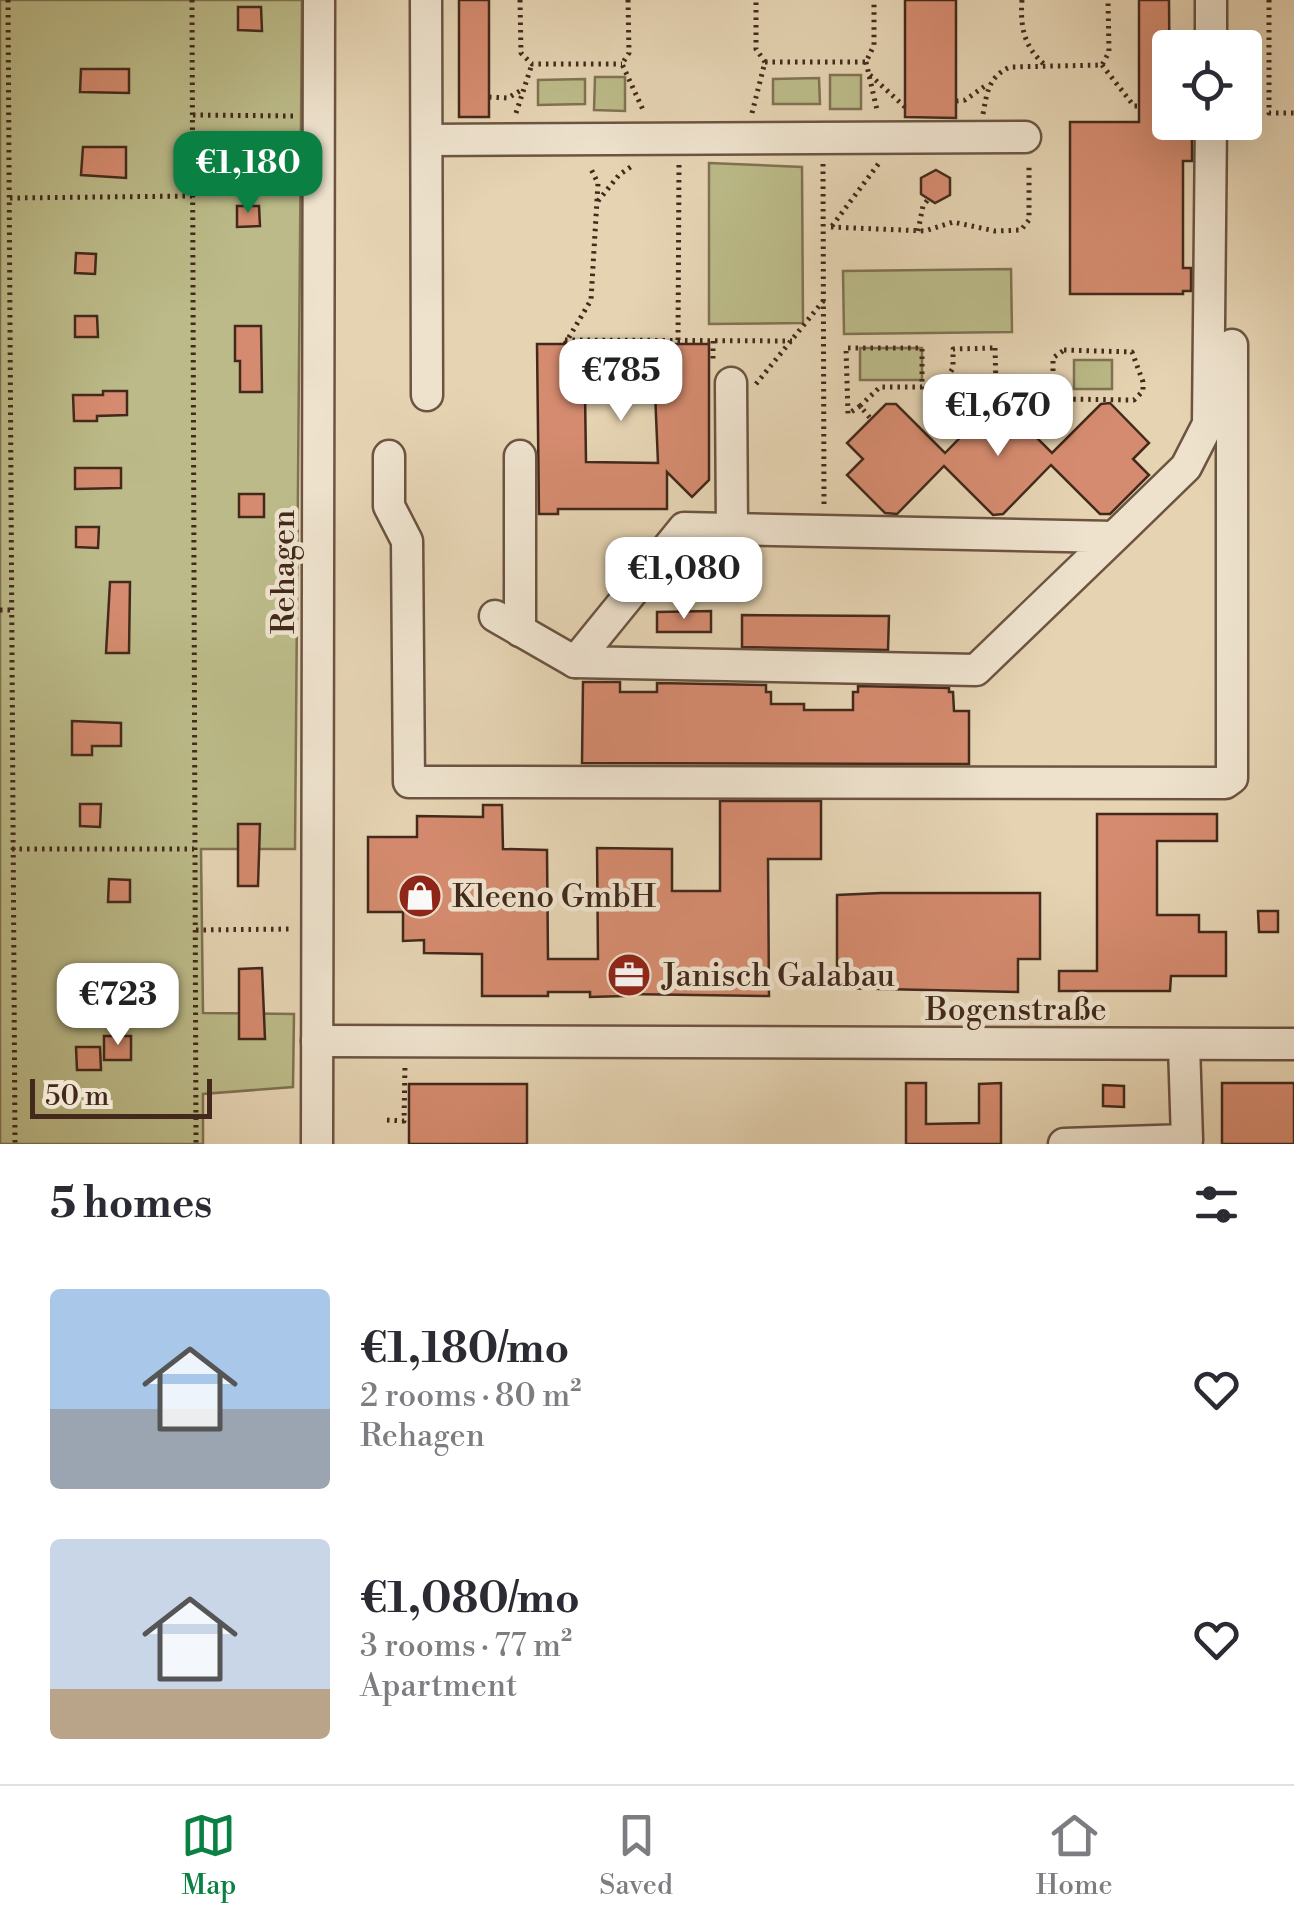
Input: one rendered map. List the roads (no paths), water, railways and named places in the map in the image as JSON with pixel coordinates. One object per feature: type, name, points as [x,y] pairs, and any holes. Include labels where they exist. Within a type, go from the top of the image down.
[{"type":"street","name":"Rehagen","points":[[317,1144],[318,0]]},
{"type":"street","points":[[426,0],[427,395]]},
{"type":"street","points":[[1211,30],[1212,0]]},
{"type":"street","points":[[426,140],[824,138],[888,128],[1024,137]]},
{"type":"street","points":[[520,456],[508,624],[574,662],[976,670],[1186,466],[1208,424],[1211,140]]},
{"type":"street","points":[[389,456],[389,506],[407,541],[409,782],[1225,783],[1232,778],[1232,345]]},
{"type":"street","points":[[731,398],[732,529]]},
{"type":"street","points":[[574,662],[684,528],[1114,537]]},
{"type":"street","name":"Bogenstraße","points":[[317,1042],[1294,1044]]},
{"type":"street","points":[[1064,1144],[1187,1140],[1184,1044]]},
{"type":"place","name":"Kleeno GmbH","points":[[420,896]]},
{"type":"place","name":"Janisch Galabau","points":[[629,975]]}]
